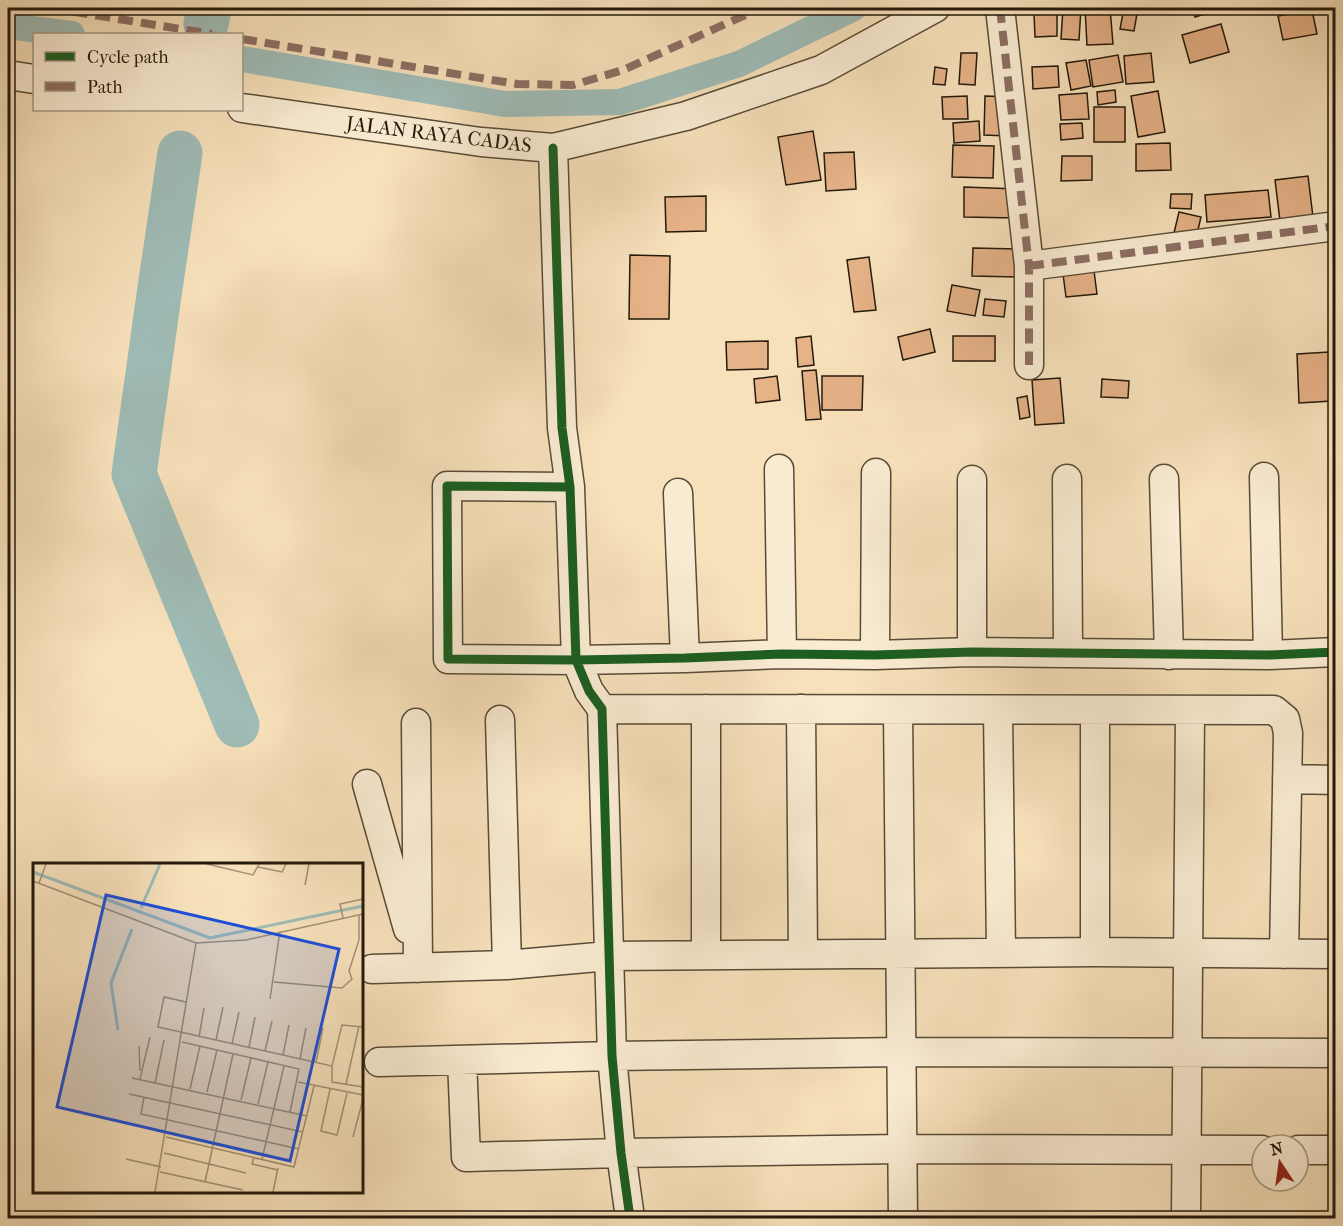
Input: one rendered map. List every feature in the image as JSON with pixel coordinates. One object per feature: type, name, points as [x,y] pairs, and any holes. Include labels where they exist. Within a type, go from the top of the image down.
[{"type":"street","name":"JALAN RAYA CADAS","points":[[243,108],[481,142],[553,148],[686,116],[821,70],[935,8]]},
{"type":"street","points":[[1000,8],[1029,267],[1029,365]]},
{"type":"street","points":[[8,75],[33,79]]},
{"type":"street","points":[[553,148],[562,428],[570,487],[576,660],[589,692],[602,709],[612,1056],[630,1218]]},
{"type":"street","points":[[1029,267],[1335,226]]},
{"type":"street","points":[[779,469],[782,654]]},
{"type":"street","points":[[875,655],[876,473]]},
{"type":"street","points":[[1264,477],[1268,656]]},
{"type":"street","points":[[1067,479],[1068,652]]},
{"type":"street","points":[[1164,479],[1169,655]]},
{"type":"street","points":[[972,480],[972,652]]},
{"type":"street","points":[[570,487],[447,486],[448,659],[576,660],[782,654],[875,655],[972,652],[1268,656],[1335,652]]},
{"type":"street","points":[[678,493],[685,658]]},
{"type":"street","points":[[602,709],[1274,711],[1285,719],[1288,734],[1284,954]]},
{"type":"street","points":[[706,709],[706,955]]},
{"type":"street","points":[[801,709],[803,954]]},
{"type":"street","points":[[898,710],[903,1218]]},
{"type":"street","points":[[998,710],[1000,952]]},
{"type":"street","points":[[1095,710],[1095,952]]},
{"type":"street","points":[[1186,1218],[1190,711]]},
{"type":"street","points":[[500,720],[507,965]]},
{"type":"street","points":[[416,723],[418,968]]},
{"type":"street","points":[[1287,779],[1335,780]]},
{"type":"street","points":[[367,784],[418,968]]},
{"type":"street","points":[[372,969],[507,965],[609,956],[1000,952],[1335,954]]},
{"type":"street","points":[[379,1062],[901,1052],[1335,1053]]},
{"type":"street","points":[[462,1060],[466,1157],[902,1149],[1250,1150]]},
{"type":"street","points":[[1310,1150],[1335,1150]]},
{"type":"building","points":[[1063,8],[1081,8],[1079,40],[1061,39]]},
{"type":"building","points":[[1085,8],[1110,8],[1113,44],[1087,45]]},
{"type":"building","points":[[1124,8],[1138,8],[1134,31],[1120,29]]},
{"type":"building","points":[[1192,8],[1224,8],[1195,17]]},
{"type":"building","points":[[1312,10],[1317,34],[1283,40],[1278,16]]},
{"type":"building","points":[[1057,13],[1057,36],[1035,37],[1034,14]]},
{"type":"building","points":[[1221,24],[1229,52],[1190,63],[1182,35]]},
{"type":"building","points":[[961,53],[977,53],[975,85],[959,84]]},
{"type":"building","points":[[1151,53],[1154,82],[1126,84],[1124,56]]},
{"type":"building","points":[[1118,55],[1123,82],[1093,87],[1089,60]]},
{"type":"building","points":[[1086,60],[1091,86],[1071,90],[1066,63]]},
{"type":"building","points":[[1058,66],[1059,87],[1033,89],[1032,67]]},
{"type":"building","points":[[935,67],[947,69],[945,85],[933,84]]},
{"type":"building","points":[[1115,90],[1116,102],[1098,105],[1097,92]]},
{"type":"building","points":[[1158,91],[1165,132],[1138,137],[1131,96]]},
{"type":"building","points":[[1087,93],[1089,119],[1061,120],[1059,95]]},
{"type":"building","points":[[967,96],[968,119],[943,119],[942,97]]},
{"type":"building","points":[[985,96],[1009,97],[1007,136],[984,135]]},
{"type":"building","points":[[1094,107],[1125,107],[1125,142],[1094,142]]},
{"type":"building","points":[[979,121],[980,141],[954,143],[953,123]]},
{"type":"building","points":[[1082,123],[1083,138],[1061,140],[1060,124]]},
{"type":"building","points":[[813,131],[821,180],[786,185],[778,137]]},
{"type":"building","points":[[1170,143],[1171,170],[1136,171],[1136,144]]},
{"type":"building","points":[[953,145],[994,146],[993,178],[952,177]]},
{"type":"building","points":[[854,152],[856,189],[826,191],[824,153]]},
{"type":"building","points":[[1062,156],[1092,156],[1092,180],[1061,181]]},
{"type":"building","points":[[1336,168],[1336,216],[1329,169]]},
{"type":"building","points":[[1308,176],[1313,217],[1280,221],[1275,180]]},
{"type":"building","points":[[964,187],[1017,189],[1016,218],[964,217]]},
{"type":"building","points":[[1268,190],[1271,217],[1207,222],[1205,195]]},
{"type":"building","points":[[1171,194],[1192,194],[1191,209],[1170,208]]},
{"type":"building","points":[[706,196],[706,231],[666,232],[665,197]]},
{"type":"building","points":[[1179,212],[1201,217],[1196,238],[1174,233]]},
{"type":"building","points":[[973,248],[1019,249],[1018,277],[972,276]]},
{"type":"building","points":[[630,255],[670,256],[669,319],[629,319]]},
{"type":"building","points":[[869,257],[876,310],[854,312],[847,260]]},
{"type":"building","points":[[1094,271],[1097,294],[1066,297],[1063,274]]},
{"type":"building","points":[[952,285],[980,290],[975,316],[947,311]]},
{"type":"building","points":[[985,299],[1006,301],[1004,317],[983,315]]},
{"type":"building","points":[[930,329],[935,352],[903,360],[898,337]]},
{"type":"building","points":[[811,336],[814,365],[798,367],[796,338]]},
{"type":"building","points":[[953,336],[995,336],[995,361],[953,361]]},
{"type":"building","points":[[768,341],[768,369],[727,370],[726,342]]},
{"type":"building","points":[[1329,352],[1332,401],[1299,403],[1297,354]]},
{"type":"building","points":[[1335,362],[1336,410],[1333,410]]},
{"type":"building","points":[[816,370],[821,419],[806,420],[802,371]]},
{"type":"building","points":[[777,376],[780,400],[756,403],[754,379]]},
{"type":"building","points":[[822,376],[863,376],[862,410],[822,410]]},
{"type":"building","points":[[1060,378],[1064,423],[1035,425],[1032,380]]},
{"type":"building","points":[[1102,379],[1129,381],[1128,398],[1101,397]]},
{"type":"building","points":[[1027,396],[1030,417],[1020,419],[1017,398]]},
{"type":"waterway","points":[[206,24],[209,8]]},
{"type":"waterway","points":[[243,59],[505,104],[620,102],[739,64],[854,8]]},
{"type":"waterway","points":[[8,26],[64,33]]},
{"type":"waterway","points":[[180,153],[134,474],[237,725]]},
{"type":"marked path","points":[[50,8],[206,33]]},
{"type":"marked path","points":[[243,39],[517,84],[573,85],[623,70],[761,8]]},
{"type":"marked path","points":[[1000,8],[1029,266],[1029,365]]},
{"type":"marked path","points":[[1029,266],[1336,226]]},
{"type":"cycle path","points":[[553,148],[562,428],[570,487],[576,660],[589,691],[602,709],[612,1056],[630,1218]]},
{"type":"cycle path","points":[[570,487],[447,486],[448,659],[576,660],[782,654],[875,655],[972,652],[1268,655],[1336,652]]}]
